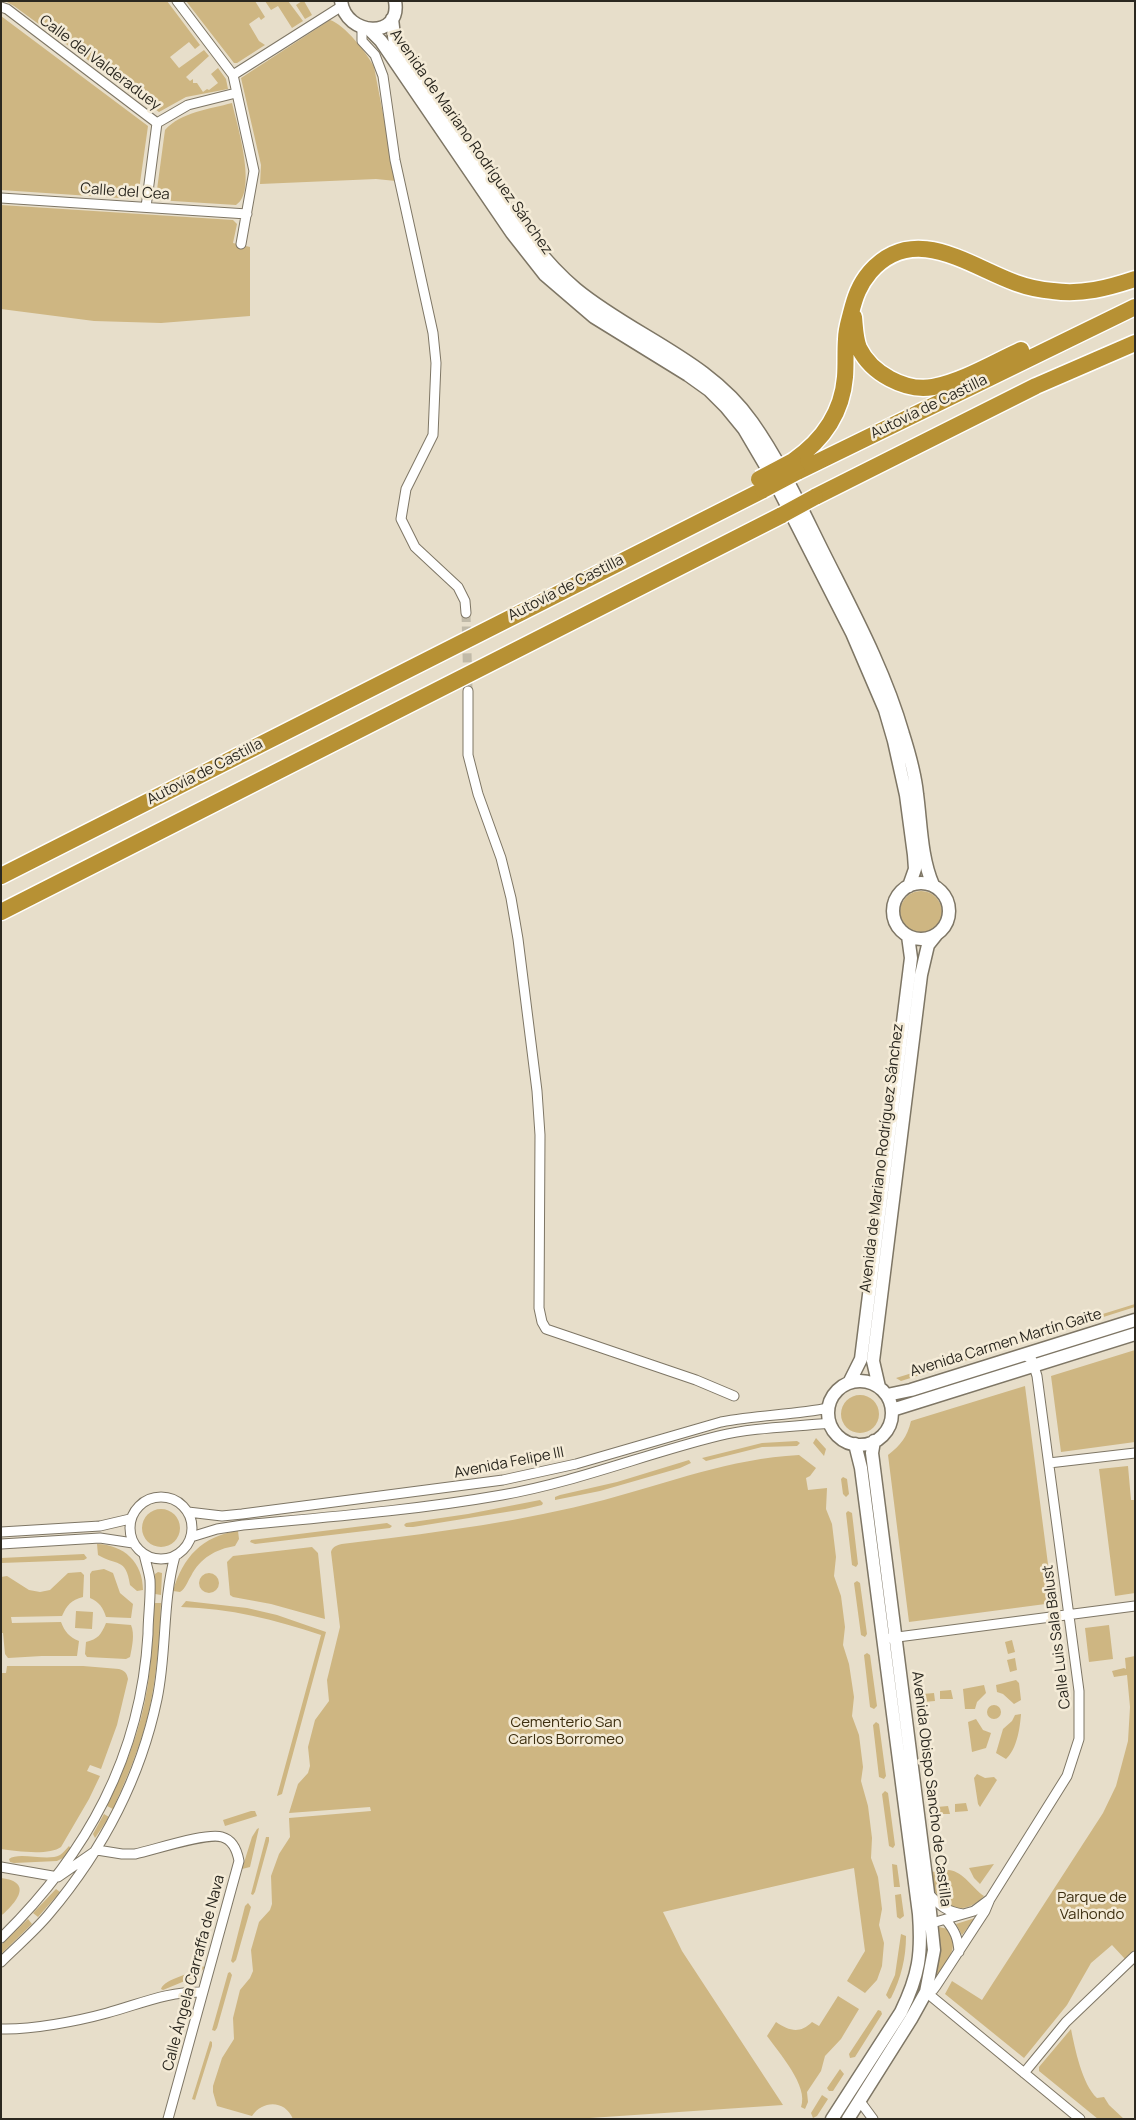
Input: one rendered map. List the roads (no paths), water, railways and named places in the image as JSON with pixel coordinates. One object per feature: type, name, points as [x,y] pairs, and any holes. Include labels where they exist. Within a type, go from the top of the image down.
[{"type":"highway","points":[[795,466],[806,451],[824,434],[833,419],[845,379],[846,337],[855,295],[864,279],[874,268],[888,258],[903,251],[919,248],[940,251],[961,258],[1016,283],[1052,292],[1092,291],[1110,288],[1135,279]]},
{"type":"highway","points":[[853,308],[860,348],[880,373],[906,385],[931,387],[949,383],[1135,299]]},
{"type":"highway","name":"Autovía de Castilla","points":[[1,876],[671,535],[795,466],[1135,306]]},
{"type":"highway","name":"Autovía de Castilla","points":[[1,912],[1036,386],[1135,343]]},
{"type":"highway","points":[[1036,386],[1135,349]]},
{"type":"main road","name":"Avenida de Mariano Rodríguez Sánchez","points":[[395,1],[396,9],[392,19],[395,44],[519,226],[557,271],[576,289],[615,317],[692,364],[716,382],[744,411],[766,443],[784,474],[861,628],[895,706],[917,790],[924,854],[928,875],[933,885]]},
{"type":"main road","name":"Avenida de Mariano Rodríguez Sánchez","points":[[342,4],[350,17],[381,41],[512,233],[546,274],[594,317],[688,375],[708,390],[726,407],[744,429],[774,480],[852,633],[885,710],[906,795],[914,855],[914,869],[909,886]]},
{"type":"main road","points":[[366,29],[381,28],[392,19]]},
{"type":"main road","points":[[917,883],[933,885],[943,893],[948,904],[949,916],[945,927],[936,935],[927,939],[917,939],[908,936],[898,928],[894,916],[894,904],[899,893],[917,883]]},
{"type":"main road","name":"Avenida de Mariano Rodríguez Sánchez","points":[[883,1391],[873,1361],[921,976],[928,945],[936,935]]},
{"type":"main road","name":"Avenida de Mariano Rodríguez Sánchez","points":[[850,1383],[861,1359],[911,958],[908,936]]},
{"type":"main road","name":"Avenida Carmen Martín Gaite","points":[[883,1391],[899,1394],[1135,1320]]},
{"type":"main road","name":"Avenida Carmen Martín Gaite","points":[[892,1410],[1135,1334]]},
{"type":"main road","points":[[865,1381],[883,1391],[892,1410],[888,1429],[882,1436],[874,1442],[865,1444],[855,1444],[839,1437],[830,1423],[829,1408],[838,1390],[850,1383],[865,1381]]},
{"type":"main road","name":"Avenida Obispo Sancho de Castilla","points":[[832,2119],[901,2012],[919,1966],[920,1931],[889,1638],[872,1453],[874,1442]]},
{"type":"main road","name":"Avenida Obispo Sancho de Castilla","points":[[848,2119],[912,2019],[926,1992],[934,1950],[928,1893],[889,1638],[861,1468],[855,1444]]},
{"type":"street","points":[[177,1],[233,75],[254,171],[240,244]]},
{"type":"street","points":[[233,75],[342,4]]},
{"type":"street","name":"Calle del Valderaduey","points":[[1,7],[7,9],[157,123]]},
{"type":"street","points":[[366,29],[362,41],[375,54],[383,76],[395,160],[433,333],[436,363],[432,435],[406,490],[401,519],[415,546],[458,587],[465,601],[466,614]]},
{"type":"street","name":"Calle del Valderaduey","points":[[157,123],[188,106],[236,93]]},
{"type":"street","name":"Calle del Valderaduey","points":[[146,207],[157,123]]},
{"type":"street","name":"Calle del Cea","points":[[1,198],[247,214]]},
{"type":"street","points":[[468,690],[468,755],[478,794],[501,858],[511,898],[537,1091],[540,1135],[539,1308],[542,1322],[546,1328],[571,1338],[696,1380],[734,1396]]},
{"type":"street","points":[[1024,1355],[1032,1360],[1035,1365]]},
{"type":"street","name":"Calle Luis Sala Balust","points":[[926,1992],[933,1990],[936,1986],[985,1911],[990,1899],[1067,1776],[1079,1739],[1079,1691],[1035,1365]]},
{"type":"street","name":"Avenida Felipe III","points":[[188,1512],[222,1516],[242,1514],[503,1480],[576,1464],[721,1422],[829,1408]]},
{"type":"street","name":"Avenida Felipe III","points":[[191,1537],[243,1525],[439,1504],[503,1495],[576,1479],[719,1436],[744,1431],[830,1423]]},
{"type":"street","points":[[1049,1463],[1135,1452]]},
{"type":"street","points":[[162,1496],[182,1504],[188,1512],[192,1524],[191,1537],[185,1548],[175,1556],[159,1560],[144,1554],[132,1542],[129,1531],[130,1519],[135,1509],[142,1502],[162,1496]]},
{"type":"street","points":[[1,1532],[100,1526],[130,1519]]},
{"type":"street","points":[[1,1544],[100,1538],[132,1542]]},
{"type":"street","points":[[1,1938],[27,1913],[58,1877],[79,1847],[101,1808],[119,1767],[131,1731],[146,1658],[150,1580],[144,1554]]},
{"type":"street","points":[[1,1962],[49,1915],[97,1850],[117,1816],[136,1772],[148,1736],[160,1682],[166,1599],[175,1556]]},
{"type":"street","points":[[889,1638],[1135,1606]]},
{"type":"street","name":"Calle Ángela Carraffa de Nava","points":[[97,1850],[135,1854],[210,1836],[226,1839],[237,1851],[239,1861],[168,2119]]},
{"type":"street","points":[[1,1867],[58,1877],[97,1850]]},
{"type":"street","points":[[928,1893],[939,1905],[948,1911],[966,1914]]},
{"type":"street","name":"Calle Luis Sala Balust","points":[[920,1931],[932,1923],[974,1911],[990,1899]]},
{"type":"street","points":[[946,1920],[954,1930],[958,1940],[958,1952]]},
{"type":"street","points":[[1024,2073],[1066,2022],[1135,1956]]},
{"type":"street","points":[[1,2029],[44,2025],[104,2014],[171,1994],[203,1992]]},
{"type":"street","points":[[926,1992],[1080,2119]]},
{"type":"street","points":[[859,2100],[873,2119]]},
{"type":"street","points":[[860,2119],[868,2119]]},
{"type":"tunnel","points":[[466,613],[468,691]]},
{"type":"park label","name":"Cementerio San Carlos Borromeo","points":[[566,1732]]},
{"type":"park label","name":"Parque de Valhondo","points":[[1092,1906]]}]
